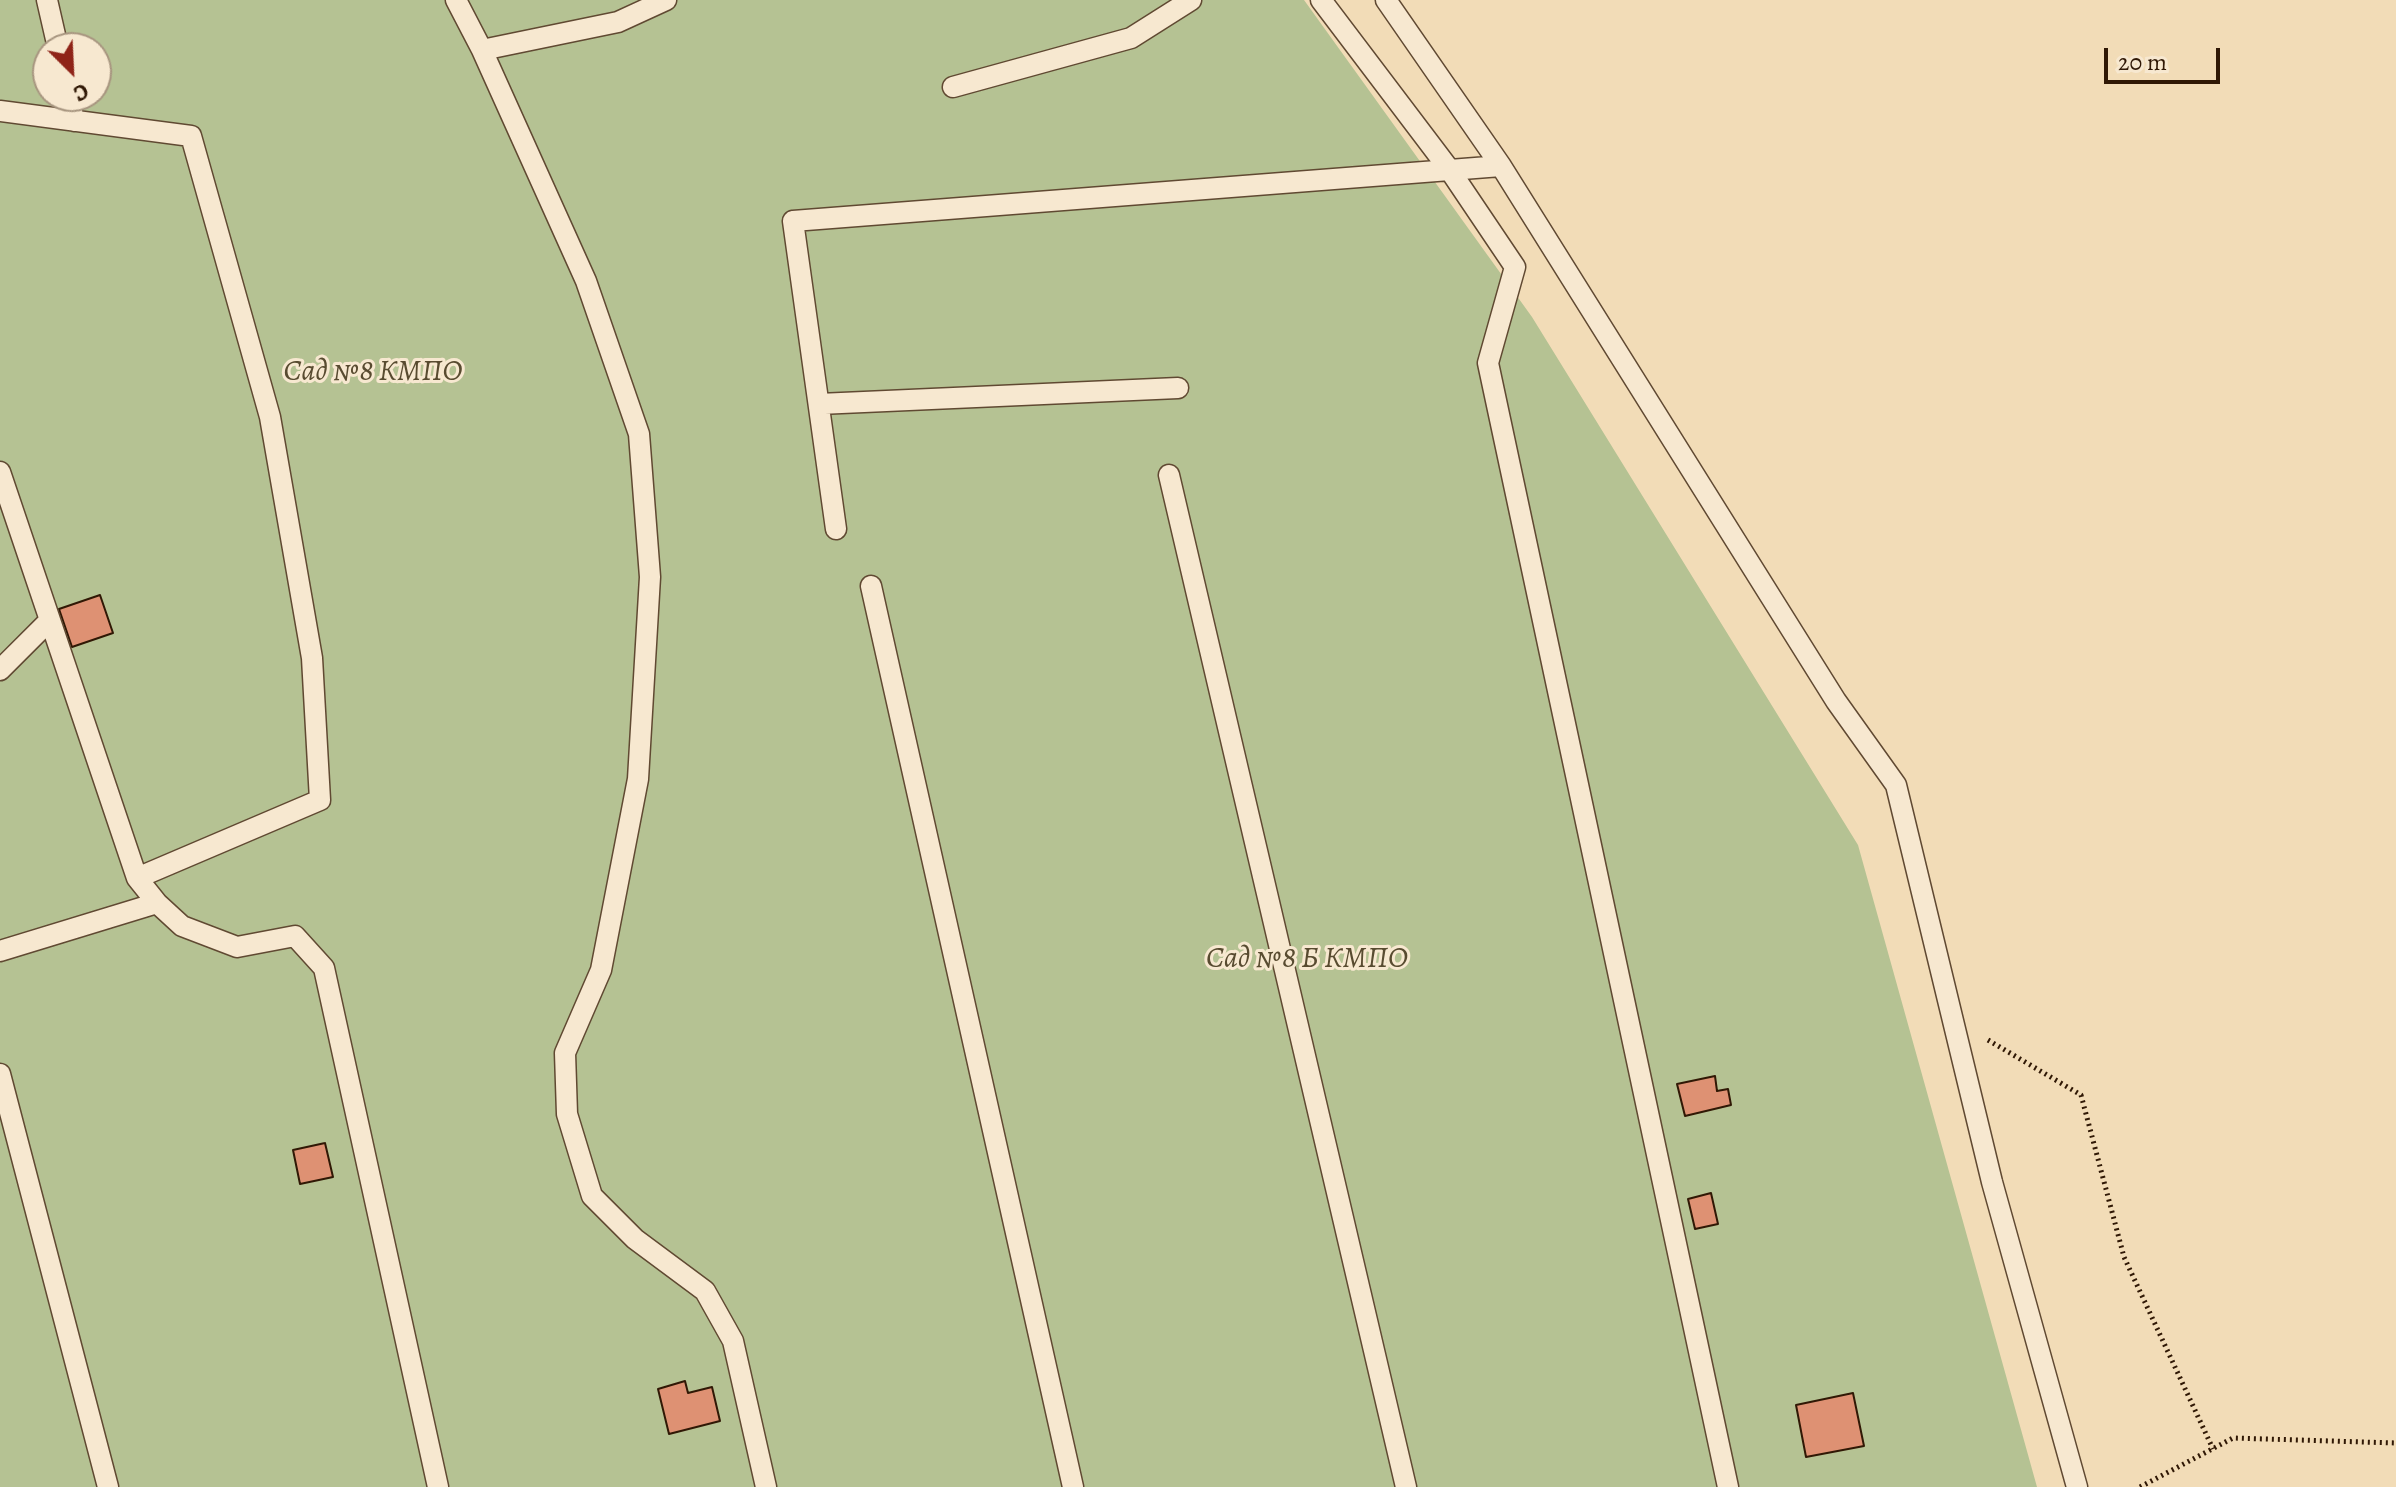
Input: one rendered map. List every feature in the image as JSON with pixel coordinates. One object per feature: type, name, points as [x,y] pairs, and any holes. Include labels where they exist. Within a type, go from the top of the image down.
[{"type":"lane","points":[[47,0],[54,32]]},
{"type":"lane","points":[[456,0],[482,50],[586,281],[639,434],[650,577],[638,779],[601,970],[565,1053],[567,1114],[592,1196],[635,1239],[705,1291],[733,1341],[766,1487]]},
{"type":"lane","points":[[482,50],[618,22],[666,0]]},
{"type":"lane","points":[[953,87],[1131,38],[1191,0]]},
{"type":"lane","points":[[1321,0],[1449,169],[1515,267],[1488,363],[1728,1487]]},
{"type":"lane","points":[[1386,0],[1501,166],[1836,701],[1896,785],[1992,1182],[2077,1487]]},
{"type":"lane","points":[[0,111],[191,136],[270,417],[312,658],[320,800],[137,878]]},
{"type":"lane","points":[[72,112],[74,121]]},
{"type":"lane","points":[[836,529],[793,221],[1501,166]]},
{"type":"lane","points":[[819,404],[1178,388]]},
{"type":"lane","points":[[0,472],[137,878],[157,903],[182,926],[237,947],[295,936],[324,968],[438,1487]]},
{"type":"lane","points":[[1169,475],[1406,1487]]},
{"type":"lane","points":[[871,586],[1073,1487]]},
{"type":"lane","points":[[0,670],[50,620]]},
{"type":"lane","points":[[0,951],[157,903]]},
{"type":"lane","points":[[0,1074],[108,1487]]},
{"type":"path","points":[[1952,1018],[2081,1095],[2124,1257],[2213,1449]]},
{"type":"path","points":[[2140,1487],[2233,1438],[2396,1443]]},
{"type":"green space","name":"Сад №8 Б КМПО","points":[[0,0],[1304,0],[1532,317],[1858,845],[2037,1487],[0,1487]]},
{"type":"building","points":[[100,595],[113,633],[72,647],[59,609]]},
{"type":"building","points":[[1715,1076],[1717,1091],[1728,1089],[1731,1105],[1685,1116],[1677,1084]]},
{"type":"building","points":[[325,1143],[333,1177],[300,1184],[293,1150]]},
{"type":"building","points":[[1711,1193],[1718,1224],[1695,1229],[1688,1199]]},
{"type":"building","points":[[685,1381],[688,1393],[712,1387],[720,1421],[669,1434],[658,1389]]},
{"type":"building","points":[[1853,1393],[1864,1446],[1806,1457],[1796,1405]]},
{"type":"park label","name":"Сад №8 КМПО","points":[[373,373]]}]
